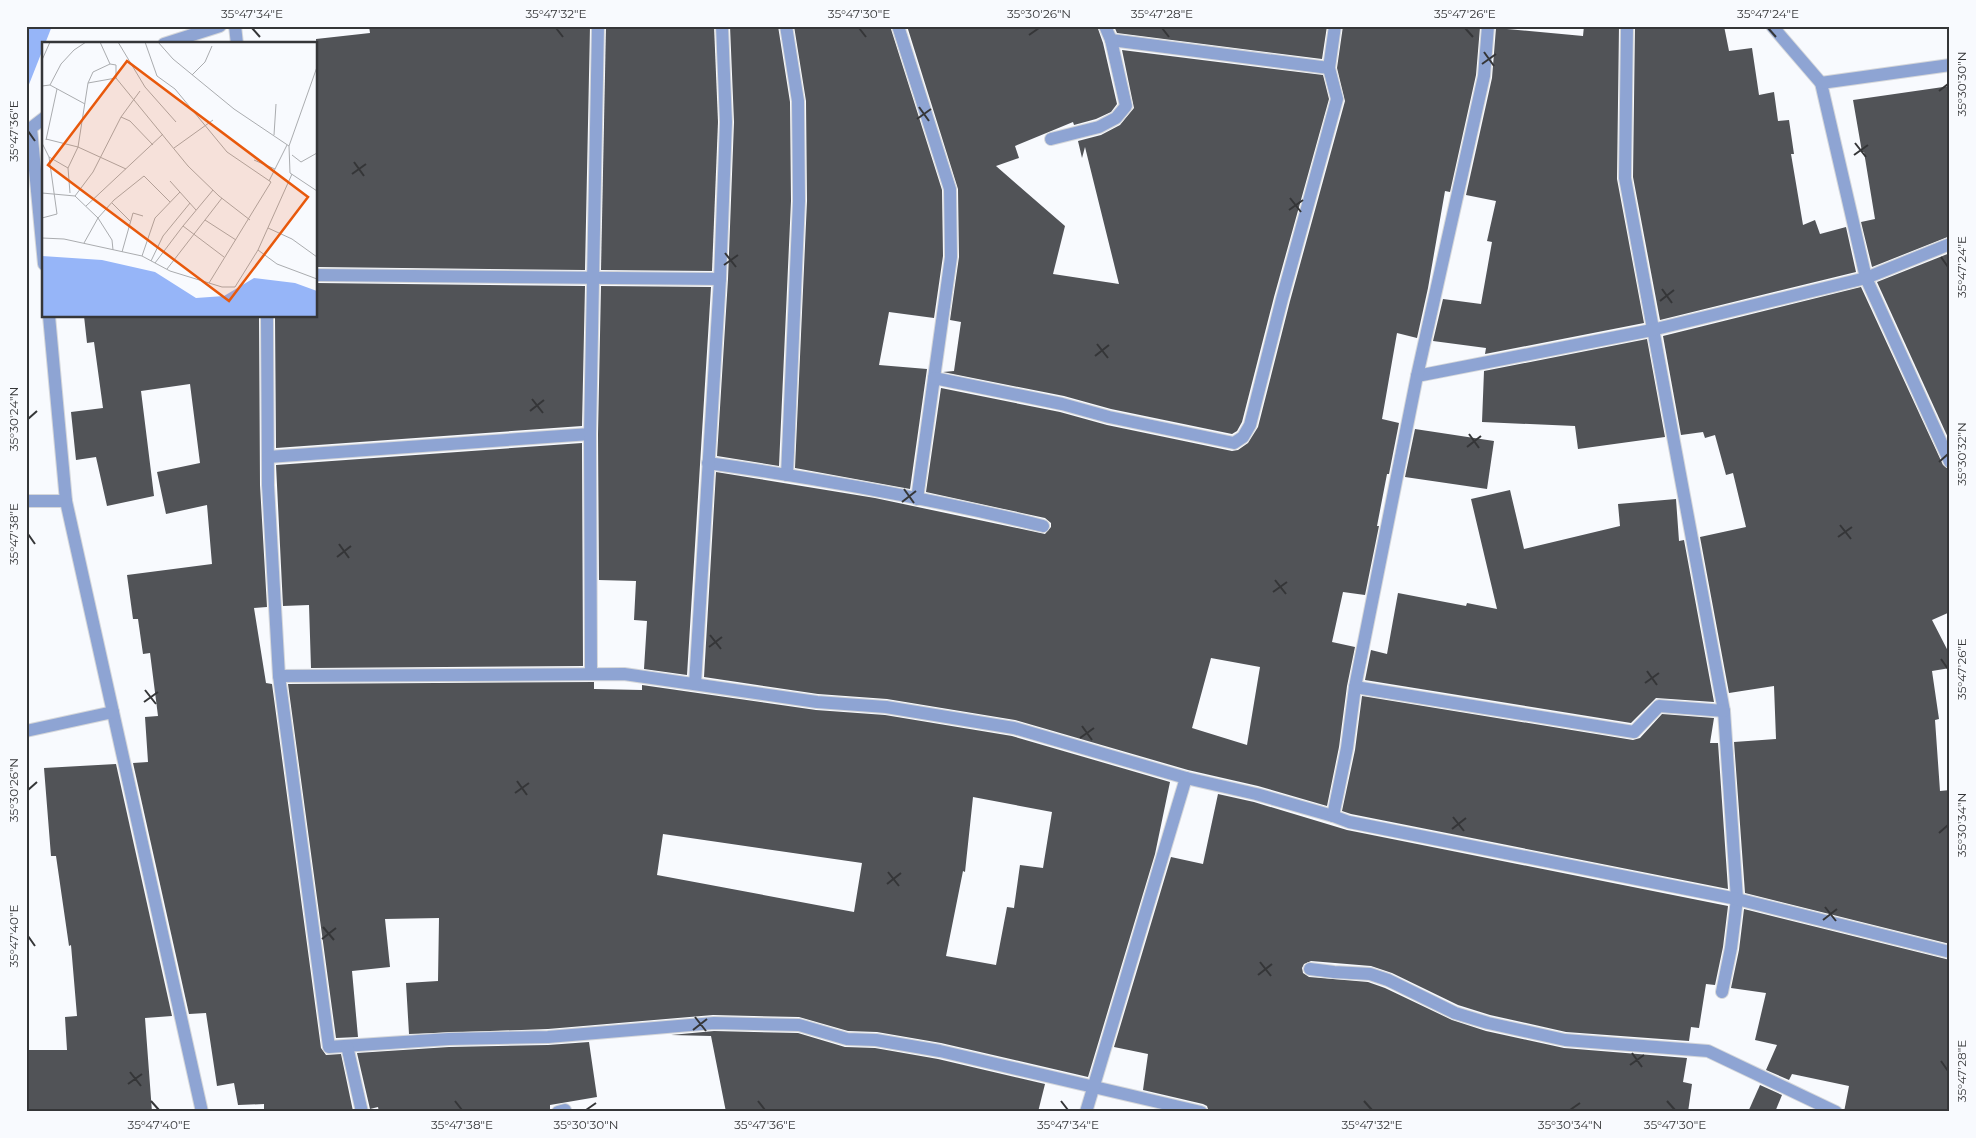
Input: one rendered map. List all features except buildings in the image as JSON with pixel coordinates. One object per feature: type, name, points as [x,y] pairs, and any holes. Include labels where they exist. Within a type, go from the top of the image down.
[{"type":"street","points":[[170,42],[220,26]]},
{"type":"street","points":[[235,26],[237,42]]},
{"type":"street","points":[[591,674],[590,434],[597,168],[598,26]]},
{"type":"street","points":[[695,684],[720,278],[726,122],[722,26]]},
{"type":"street","points":[[786,26],[798,101],[799,192],[787,475]]},
{"type":"street","points":[[898,26],[950,189],[951,257],[917,499]]},
{"type":"street","points":[[1050,139],[1099,127],[1116,118],[1126,106],[1111,40],[1105,26]]},
{"type":"street","points":[[934,378],[1062,404],[1234,443],[1243,437],[1250,426],[1282,299],[1337,99],[1329,68],[1334,26]]},
{"type":"street","points":[[1333,816],[1347,748],[1355,687],[1417,376],[1484,76],[1488,26]]},
{"type":"street","points":[[1627,26],[1625,178],[1724,711],[1736,899],[1731,948],[1722,992]]},
{"type":"street","points":[[1772,26],[1821,83],[1866,278],[1950,462]]},
{"type":"street","points":[[1111,40],[1329,68]]},
{"type":"street","points":[[1821,83],[1950,65]]},
{"type":"street","points":[[42,120],[31,128],[42,243]]},
{"type":"street","points":[[1417,376],[1652,330],[1866,278],[1950,244]]},
{"type":"street","points":[[318,274],[720,278]]},
{"type":"street","points":[[49,318],[66,501],[202,1112]]},
{"type":"street","points":[[267,318],[268,485],[279,676],[329,1047],[448,1039],[548,1037],[714,1023],[799,1025],[847,1039],[876,1040],[940,1051],[1201,1112]]},
{"type":"street","points":[[268,457],[590,434]]},
{"type":"street","points":[[708,463],[787,475],[976,509],[1043,526]]},
{"type":"street","points":[[26,501],[66,501]]},
{"type":"street","points":[[279,676],[624,674],[817,702],[886,707],[996,724],[1186,778],[1256,794],[1362,825],[1736,899],[1950,952]]},
{"type":"street","points":[[1355,687],[1634,732],[1659,706],[1724,711]]},
{"type":"street","points":[[26,731],[113,712]]},
{"type":"street","points":[[1086,1112],[1186,778]]},
{"type":"street","points":[[1310,969],[1370,974],[1388,980],[1455,1013],[1488,1023],[1565,1040],[1708,1051],[1836,1112]]},
{"type":"street","points":[[347,1046],[362,1112]]},
{"type":"water","points":[[26,26],[52,26],[46,42],[42,42],[42,51],[26,92]]}]
